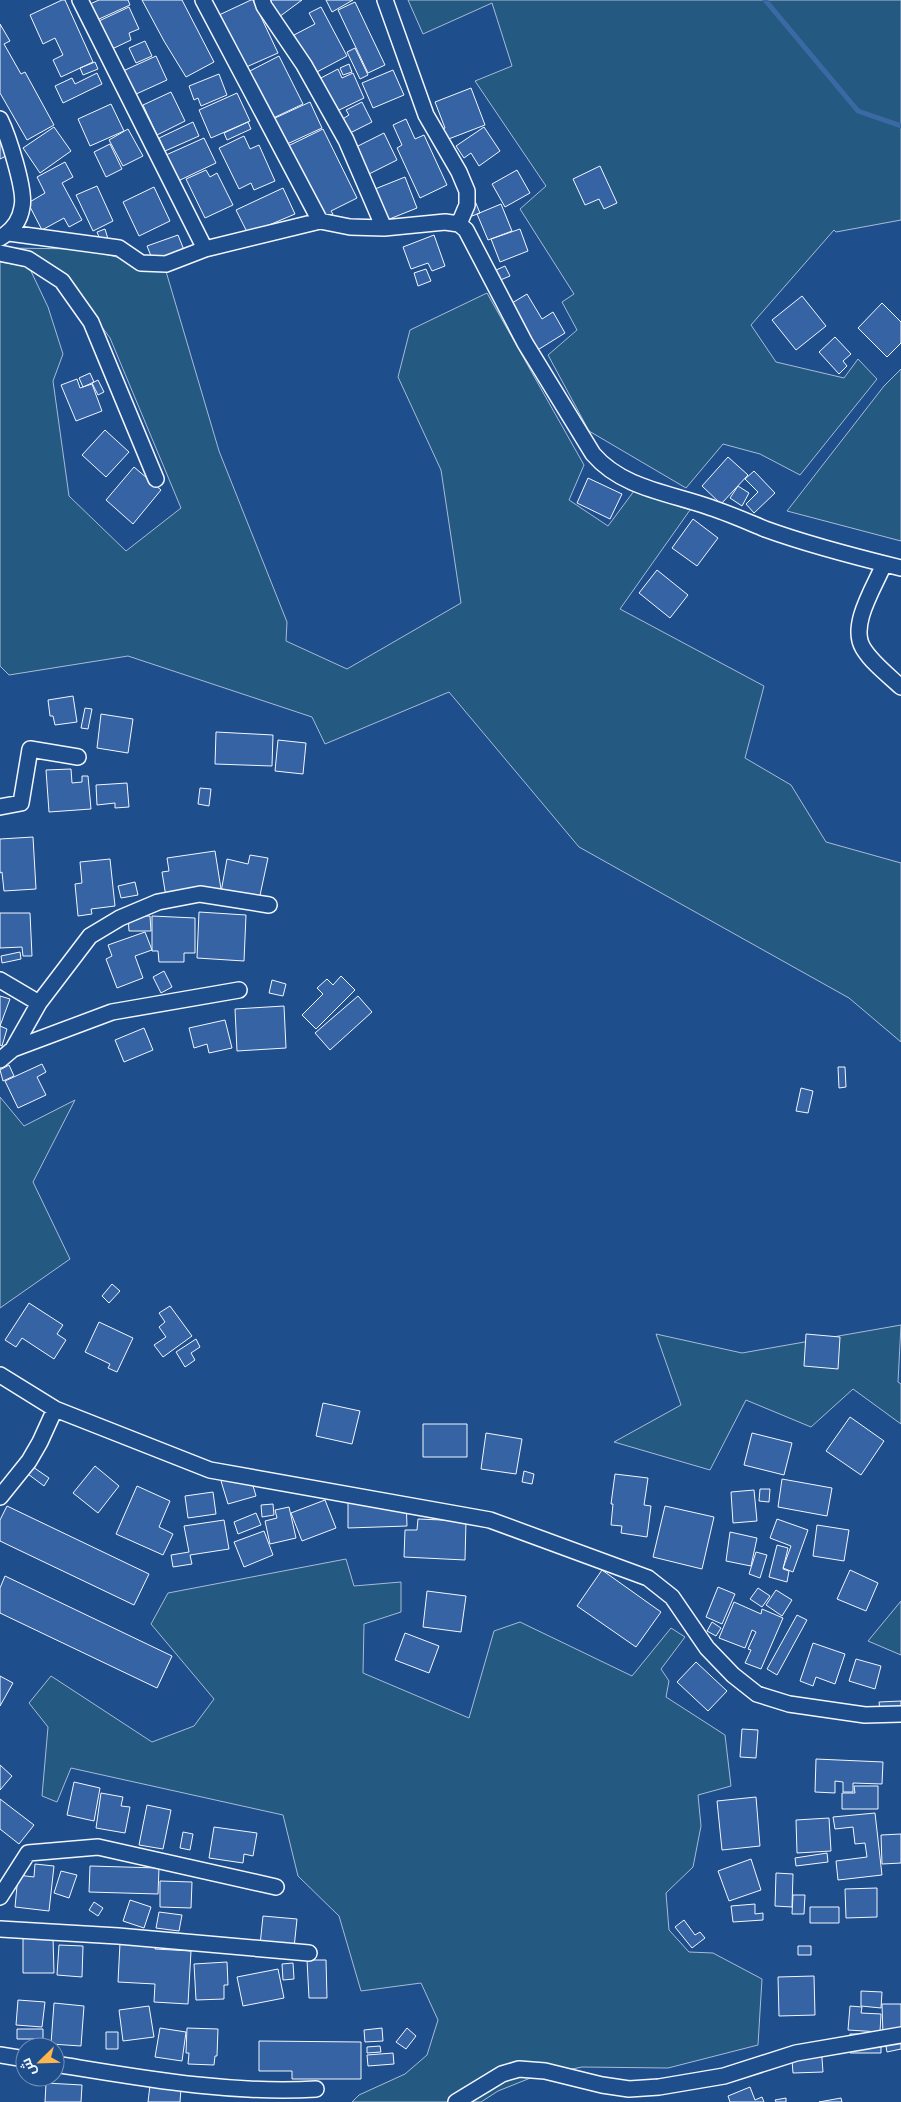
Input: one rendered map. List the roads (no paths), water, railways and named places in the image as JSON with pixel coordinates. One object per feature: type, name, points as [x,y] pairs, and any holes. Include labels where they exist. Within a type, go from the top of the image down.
[{"type":"street","points":[[80,0],[205,249]]},
{"type":"street","points":[[203,0],[320,221]]},
{"type":"street","points":[[262,0],[304,65],[346,140],[384,228]]},
{"type":"street","points":[[385,0],[426,116],[459,172],[467,191],[467,204],[459,224]]},
{"type":"street","points":[[0,119],[8,134],[18,174],[23,206],[14,227],[5,235]]},
{"type":"street","points":[[5,235],[120,248],[141,263],[166,264],[205,249],[320,221],[350,228],[384,228],[445,222],[459,224],[466,230],[525,343],[593,454],[604,466],[620,477],[650,489],[712,507],[767,530],[901,568]]},
{"type":"street","points":[[0,252],[28,260],[62,281],[91,322],[156,479]]},
{"type":"street","points":[[884,564],[860,618],[858,633],[862,647],[876,665],[901,687]]},
{"type":"street","points":[[0,807],[21,803],[30,749],[78,757]]},
{"type":"street","points":[[13,1049],[39,1003],[90,936],[120,918],[158,902],[200,894],[269,905]]},
{"type":"street","points":[[0,980],[39,1003]]},
{"type":"street","points":[[0,1060],[13,1049],[112,1012],[239,990]]},
{"type":"street","points":[[0,1375],[55,1409],[210,1470],[490,1520],[648,1578],[672,1597],[707,1648],[732,1675],[757,1694],[789,1704],[865,1714],[901,1714]]},
{"type":"street","points":[[0,1497],[29,1461],[55,1409]]},
{"type":"street","points":[[0,1896],[28,1853],[98,1847],[276,1887]]},
{"type":"street","points":[[0,1929],[118,1936],[308,1953]]},
{"type":"street","points":[[456,2102],[502,2074],[519,2069],[545,2071],[620,2088],[659,2087],[724,2076],[796,2053],[901,2035]]},
{"type":"street","points":[[0,2055],[15,2057]]},
{"type":"street","points":[[65,2066],[197,2087],[284,2091],[316,2089]]},
{"type":"waterway","points":[[765,0],[858,111],[901,126]]}]
